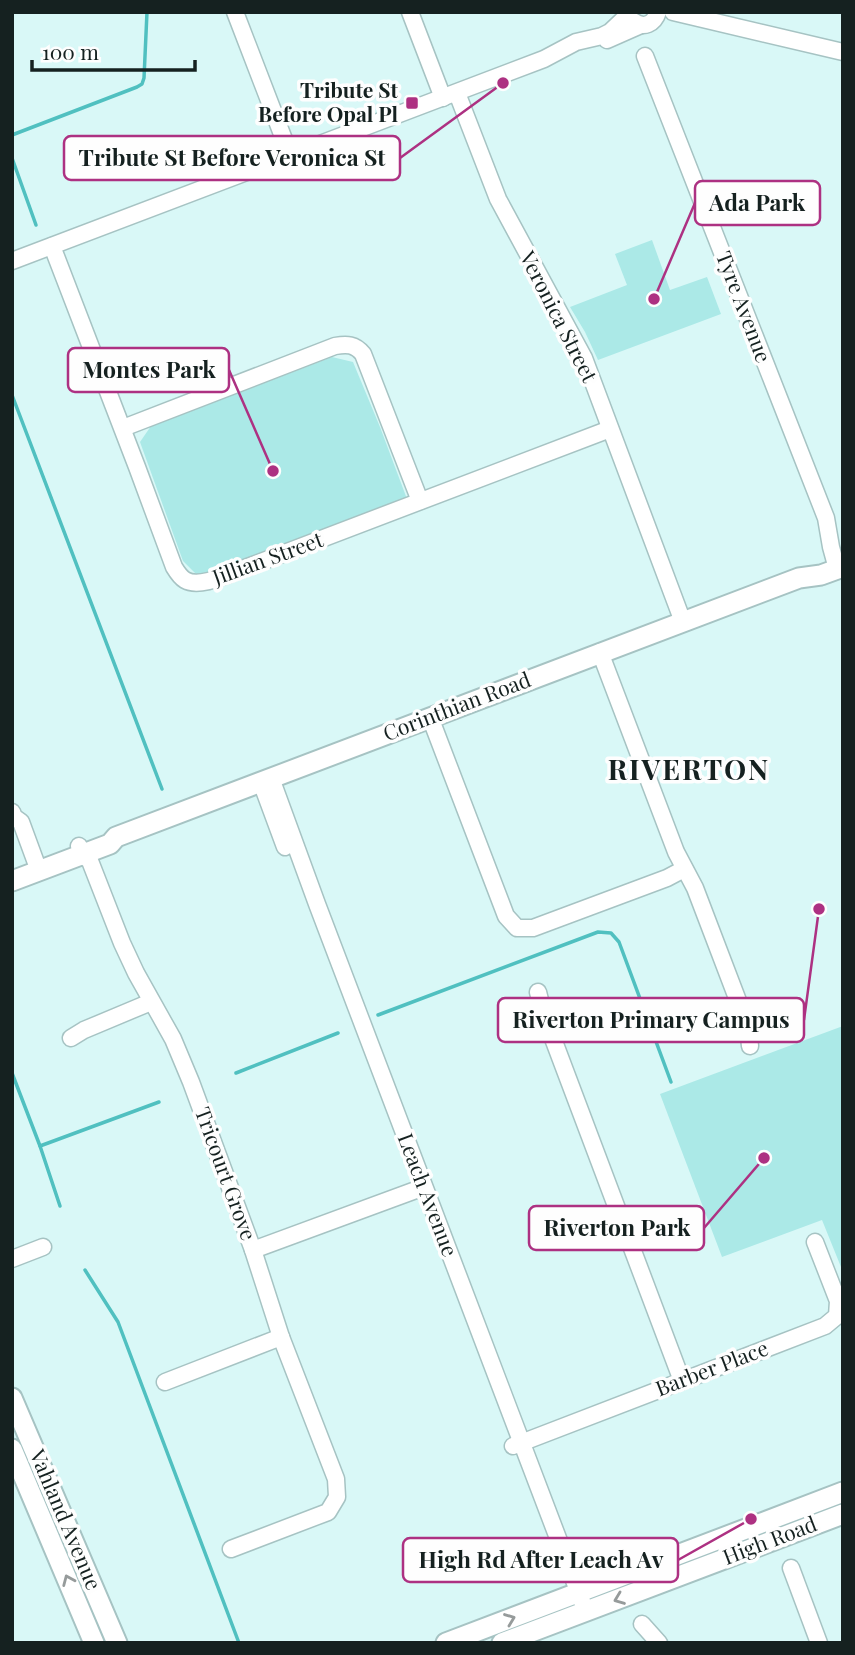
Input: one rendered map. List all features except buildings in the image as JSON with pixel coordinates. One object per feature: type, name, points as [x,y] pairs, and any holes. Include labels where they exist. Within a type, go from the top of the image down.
[{"type":"main road","name":"Corinthian Road","points":[[26,871],[81,850],[110,844],[116,837],[600,652],[799,578],[821,575],[840,559]]},
{"type":"main road","name":"Vahland Avenue","points":[[12,1398],[117,1643]]},
{"type":"main road","name":"Vahland Avenue","points":[[12,1450],[94,1643]]},
{"type":"main road","name":"High Road","points":[[502,1643],[577,1604],[843,1492]]},
{"type":"main road","name":"High Road","points":[[446,1643],[577,1604],[843,1514]]},
{"type":"street","points":[[235,12],[290,155]]},
{"type":"street","name":"Veronica Street","points":[[410,12],[498,199],[580,350],[683,622]]},
{"type":"street","points":[[12,261],[544,59],[566,55],[642,17],[676,13],[843,52]]},
{"type":"street","name":"Tyre Avenue","points":[[645,57],[840,559]]},
{"type":"street","name":"Jillian Street","points":[[52,246],[174,568],[181,578],[190,583],[214,579],[610,429]]},
{"type":"street","points":[[122,428],[346,344],[363,354],[420,502]]},
{"type":"street","points":[[600,652],[676,852],[695,888],[744,1014],[750,1046]]},
{"type":"street","points":[[430,717],[506,916],[517,928],[533,928],[667,878],[684,869]]},
{"type":"street","name":"Leach Avenue","points":[[266,780],[577,1604]]},
{"type":"street","points":[[13,820],[26,871]]},
{"type":"street","name":"Tricourt Grove","points":[[81,850],[90,860],[122,943],[173,1039],[191,1082],[253,1250],[281,1337],[336,1479],[337,1497],[328,1512],[231,1549]]},
{"type":"street","points":[[538,992],[543,1012],[682,1381]]},
{"type":"street","points":[[71,1038],[151,1002]]},
{"type":"street","points":[[253,1250],[419,1188]]},
{"type":"street","name":"Barber Place","points":[[517,1444],[825,1326],[836,1316],[838,1301],[815,1242]]},
{"type":"street","points":[[12,1259],[43,1247]]},
{"type":"street","points":[[165,1382],[281,1337]]},
{"type":"street","points":[[791,1568],[819,1643]]},
{"type":"street","points":[[642,1624],[659,1643]]},
{"type":"shaded area","points":[[652,240],[670,290],[707,277],[721,314],[598,360],[570,307],[627,285],[615,254]]},
{"type":"shaded area","points":[[332,357],[353,362],[407,499],[198,576],[183,561],[140,442],[151,426]]},
{"type":"shaded area","points":[[843,1026],[843,1272],[822,1220],[722,1257],[660,1094]]},
{"type":"waterway","points":[[12,135],[142,84],[147,12]]},
{"type":"waterway","points":[[12,158],[36,225]]},
{"type":"waterway","points":[[12,395],[162,789]]},
{"type":"waterway","points":[[378,1015],[598,932],[611,933],[619,942],[671,1082]]},
{"type":"waterway","points":[[236,1073],[338,1033]]},
{"type":"waterway","points":[[12,1073],[60,1206]]},
{"type":"waterway","points":[[40,1146],[159,1102]]},
{"type":"waterway","points":[[85,1270],[118,1322],[239,1643]]},
{"type":"place","name":"Tribute St Before Veronica St","points":[[503,83]]},
{"type":"place","name":"Tribute St Before Opal Pl","points":[[412,103]]},
{"type":"place","name":"Ada Park","points":[[654,299]]},
{"type":"place","name":"Montes Park","points":[[273,471]]},
{"type":"place","name":"Riverton Primary Campus","points":[[819,909]]},
{"type":"place","name":"Riverton Park","points":[[764,1158]]},
{"type":"place","name":"High Rd After Leach Av","points":[[751,1519]]},
{"type":"district","name":"RIVERTON","points":[[689,770]]}]
